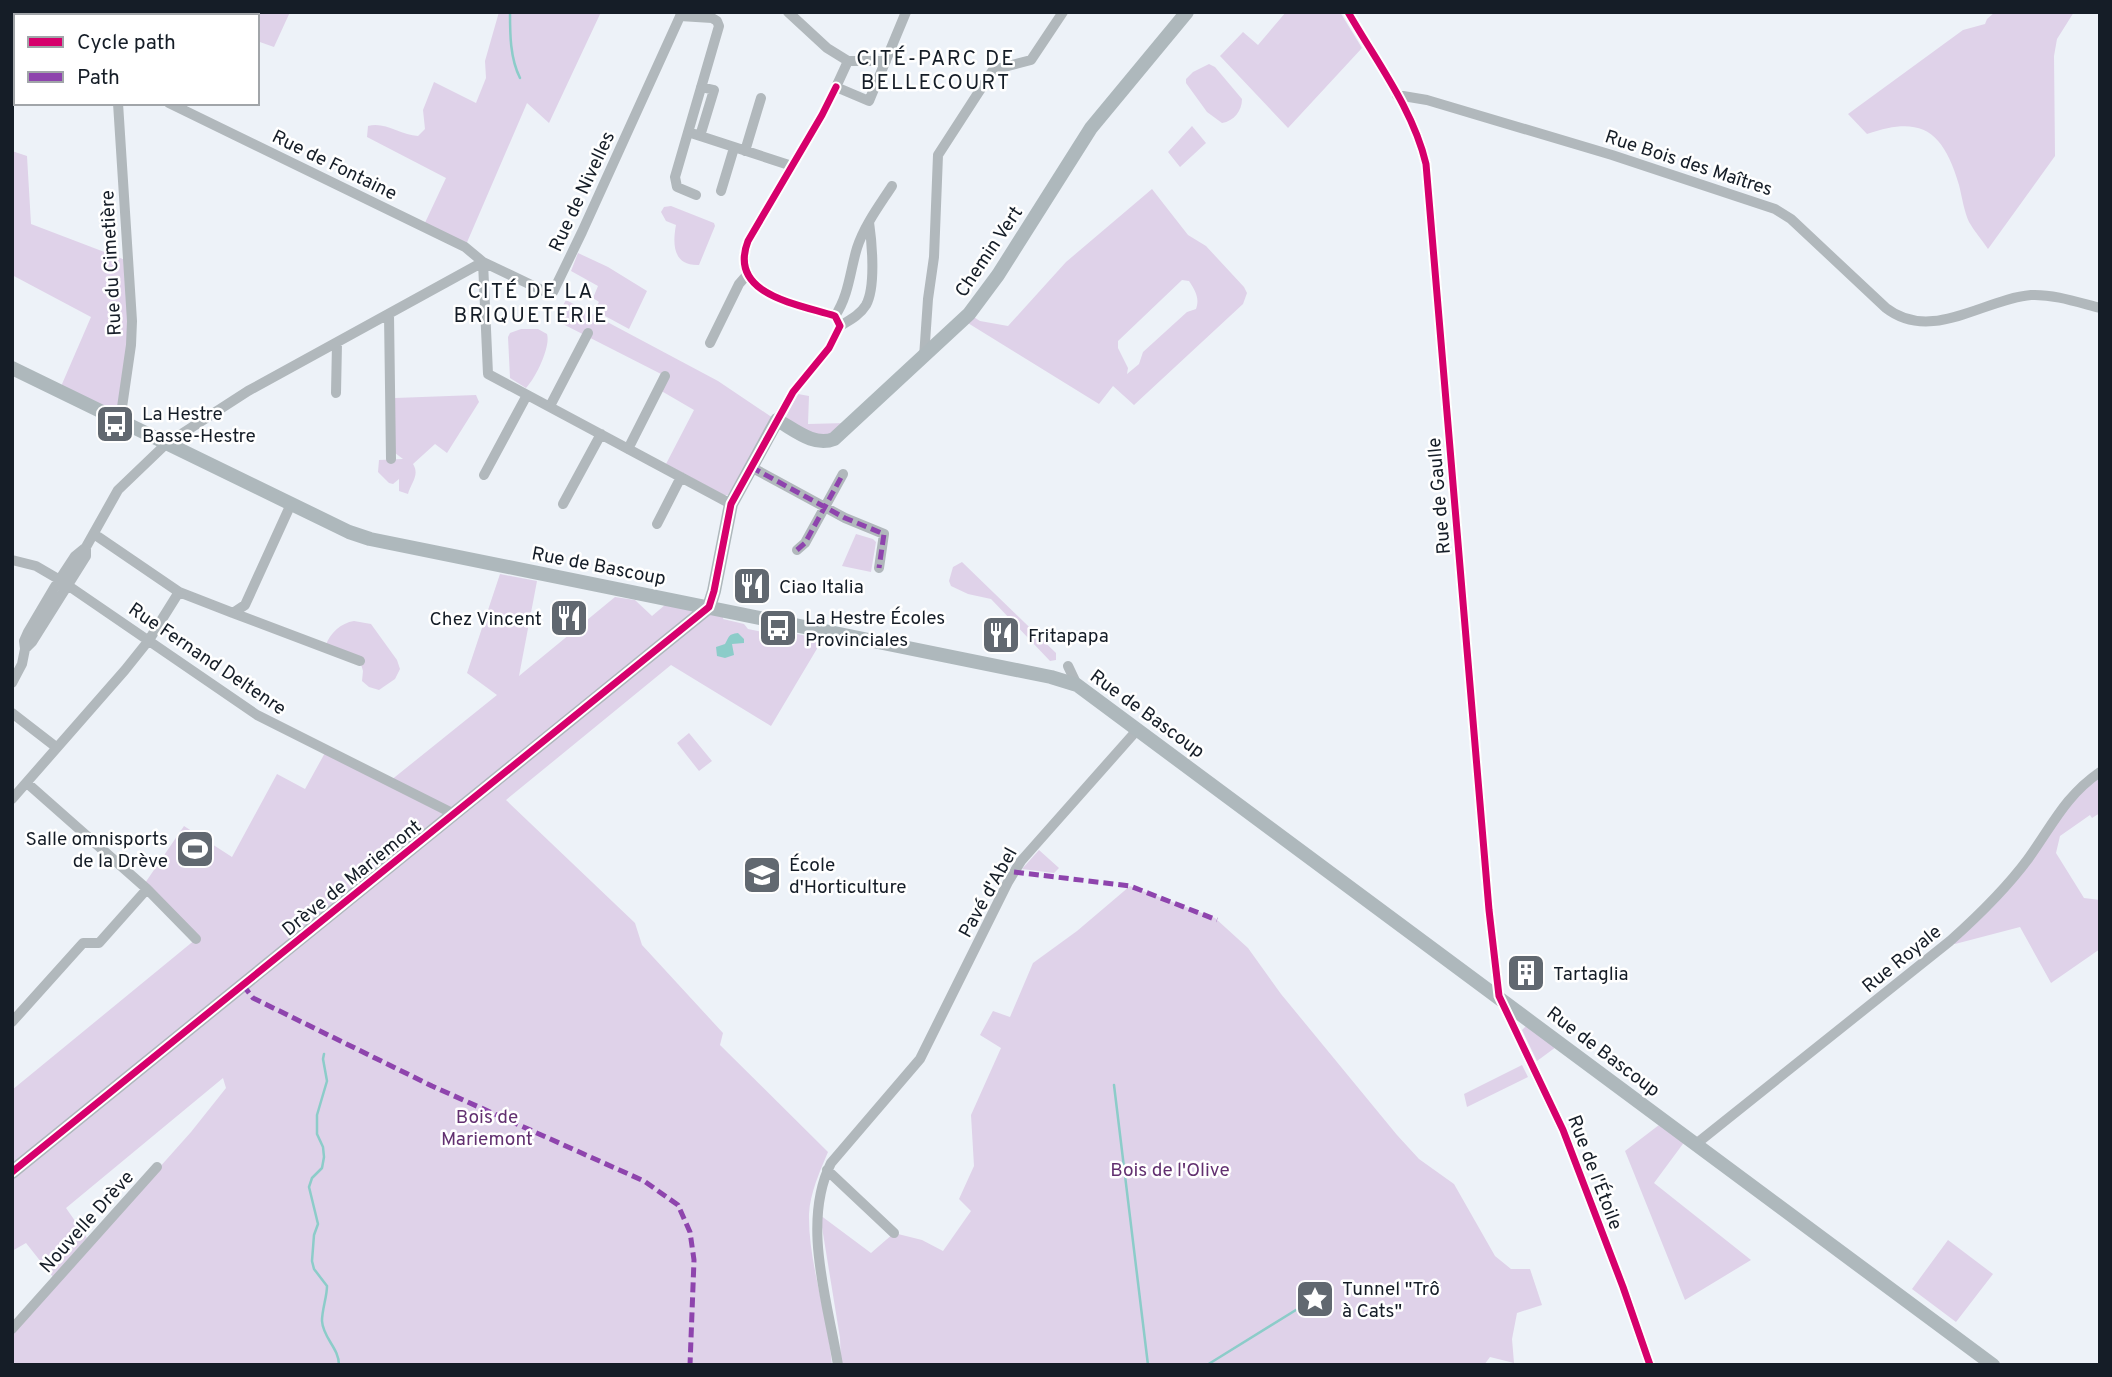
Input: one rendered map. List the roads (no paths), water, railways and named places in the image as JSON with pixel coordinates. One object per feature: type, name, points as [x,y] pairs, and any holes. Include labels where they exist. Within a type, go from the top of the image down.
[{"type":"main road","name":"Chemin Vert","points":[[777,421],[813,441],[830,440],[838,436],[963,320],[991,286],[1091,128],[1187,12]]},
{"type":"main road","name":"Rue de Bascoup","points":[[12,368],[349,532],[370,539],[1051,677],[1077,685],[1993,1365]]},
{"type":"main road","points":[[709,607],[732,504],[777,421]]},
{"type":"main road","name":"Drève de Mariemont","points":[[12,1172],[709,607]]},
{"type":"street","points":[[836,87],[869,101],[906,12]]},
{"type":"street","points":[[924,357],[936,220],[938,155],[993,70],[1031,60],[1063,12]]},
{"type":"street","name":"Rue de Gaulle","points":[[1348,12],[1397,95],[1421,143],[1429,192],[1488,897],[1499,996]]},
{"type":"street","points":[[681,14],[721,17],[674,181],[680,188],[696,195]]},
{"type":"street","name":"Rue de Nivelles","points":[[483,262],[546,292],[553,292],[681,14]]},
{"type":"street","points":[[794,15],[827,48],[848,61],[886,61]]},
{"type":"street","points":[[848,61],[822,115],[748,241],[743,260],[746,276],[763,292],[838,321],[859,314],[867,304],[871,255],[869,222]]},
{"type":"street","points":[[700,136],[714,90],[701,87]]},
{"type":"street","name":"Rue Bois des Maîtres","points":[[1397,95],[1427,100],[1612,155],[1775,209],[1791,219],[1886,308],[1904,319],[1925,320],[1957,316],[2031,295],[2057,297],[2100,308]]},
{"type":"street","points":[[721,191],[761,98]]},
{"type":"street","name":"Rue du Cimetière","points":[[118,105],[132,321],[120,421]]},
{"type":"street","name":"Rue de Fontaine","points":[[173,105],[465,247],[483,262]]},
{"type":"street","points":[[688,132],[792,166]]},
{"type":"street","points":[[777,421],[793,392],[829,348],[857,247],[892,186]]},
{"type":"street","points":[[12,683],[19,672],[25,649],[32,642],[64,582],[86,556],[86,547],[123,484],[166,444],[248,391],[483,262],[488,374],[732,504]]},
{"type":"street","points":[[710,342],[739,284],[746,276]]},
{"type":"street","points":[[388,315],[391,459]]},
{"type":"street","points":[[550,406],[588,333]]},
{"type":"street","points":[[336,393],[337,343]]},
{"type":"street","points":[[628,449],[665,376]]},
{"type":"street","points":[[484,475],[527,395]]},
{"type":"street","points":[[563,504],[601,435]]},
{"type":"street","points":[[751,467],[845,517],[884,534],[879,568]]},
{"type":"street","points":[[797,550],[805,543],[843,474]]},
{"type":"street","points":[[657,523],[681,477]]},
{"type":"street","points":[[233,612],[245,604],[291,504]]},
{"type":"street","points":[[94,534],[179,592],[360,661]]},
{"type":"street","name":"Rue Fernand Deltenre","points":[[12,561],[36,566],[64,582],[257,715],[454,814]]},
{"type":"street","points":[[12,799],[149,640],[179,592]]},
{"type":"street","points":[[12,644],[25,649]]},
{"type":"street","points":[[1068,666],[1077,685]]},
{"type":"street","points":[[12,713],[57,747]]},
{"type":"street","name":"Pavé d'Abel","points":[[827,1170],[920,1059],[1017,867],[1138,729]]},
{"type":"street","name":"Rue Royale","points":[[1696,1144],[1974,920],[2028,858],[2068,800],[2100,772]]},
{"type":"street","points":[[27,783],[146,889],[196,939]]},
{"type":"street","points":[[12,1022],[83,943],[99,943],[146,889]]},
{"type":"street","name":"Rue de l'Étoile","points":[[1499,996],[1563,1130],[1650,1365]]},
{"type":"street","name":"Nouvelle Drève","points":[[12,1329],[157,1167]]},
{"type":"street","points":[[838,1365],[818,1250],[817,1213],[827,1170],[894,1233]]},
{"type":"waterway","points":[[510,12],[512,54],[520,78]]},
{"type":"waterway","points":[[324,1054],[327,1081],[317,1115],[317,1134],[324,1157],[322,1168],[312,1178],[309,1187],[318,1224],[314,1235],[312,1261],[314,1269],[327,1286],[322,1321],[339,1365]]},
{"type":"waterway","points":[[1114,1085],[1148,1365]]},
{"type":"waterway","points":[[1207,1365],[1304,1305]]},
{"type":"place","name":"La Hestre Basse-Hestre","points":[[115,424]]},
{"type":"place","name":"Ciao Italia","points":[[752,586]]},
{"type":"place","name":"Chez Vincent","points":[[569,618]]},
{"type":"place","name":"La Hestre Écoles Provinciales","points":[[778,628]]},
{"type":"place","name":"Fritapapa","points":[[1001,635]]},
{"type":"place","name":"Salle omnisports de la Drève","points":[[195,849]]},
{"type":"place","name":"École d'Horticulture","points":[[762,875]]},
{"type":"place","name":"Tartaglia","points":[[1526,973]]},
{"type":"place","name":"Tunnel \"Trô à Cats\"","points":[[1315,1299]]},
{"type":"district","name":"CITÉ-PARC DE BELLECOURT","points":[[936,70]]},
{"type":"district","name":"CITÉ DE LA BRIQUETERIE","points":[[531,303]]},
{"type":"park label","name":"Bois de Mariemont","points":[[487,1127]]},
{"type":"park label","name":"Bois de l'Olive","points":[[1170,1169]]}]
